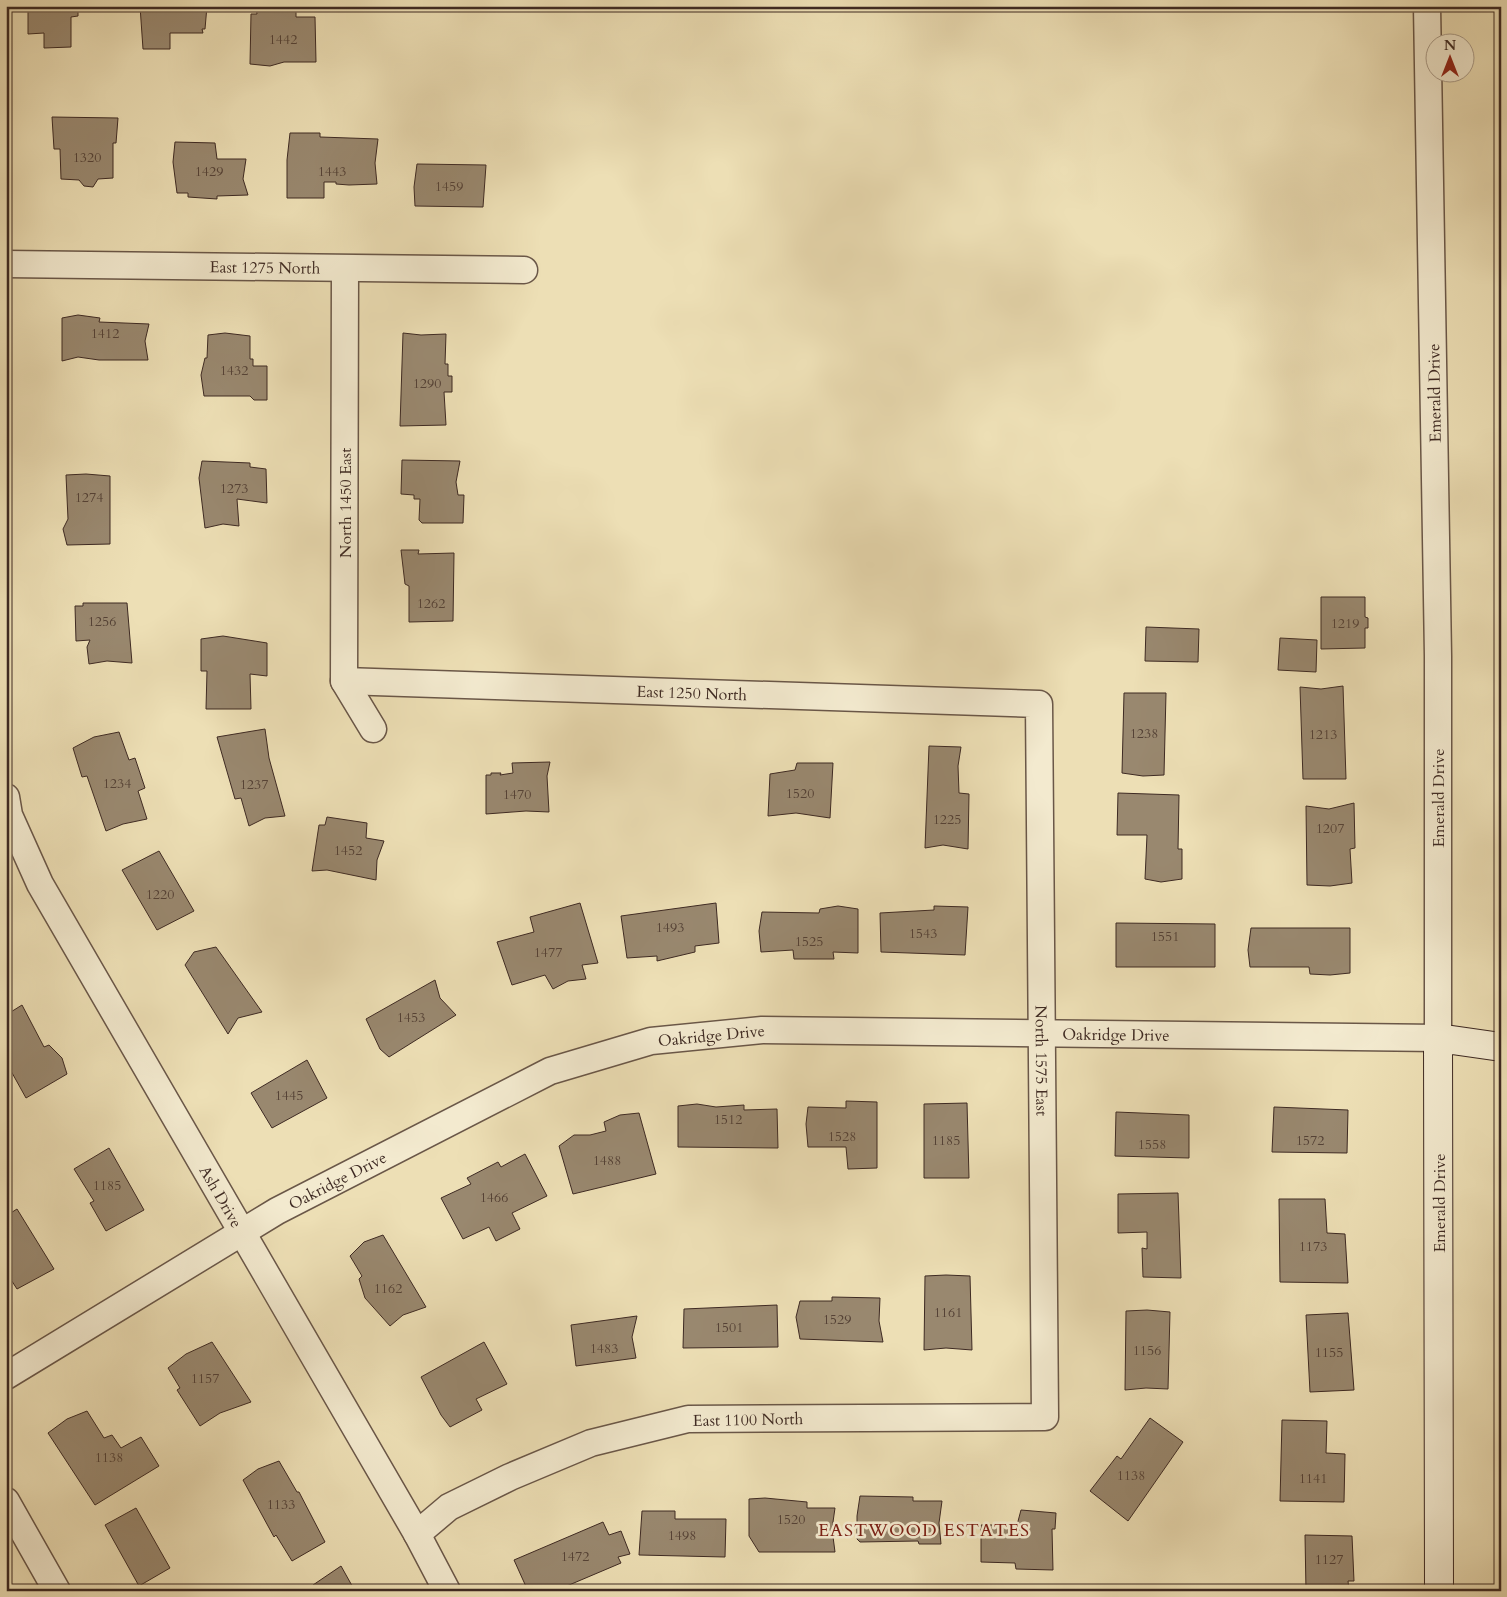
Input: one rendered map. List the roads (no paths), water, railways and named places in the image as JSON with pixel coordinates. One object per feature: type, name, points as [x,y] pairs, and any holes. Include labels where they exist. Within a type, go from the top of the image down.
[{"type":"street","name":"Emerald Drive","points":[[1428,6],[1438,656],[1439,1591]]},
{"type":"street","name":"East 1275 North","points":[[6,264],[524,270]]},
{"type":"street","name":"North 1450 East","points":[[344,681],[345,269]]},
{"type":"street","name":"East 1250 North","points":[[344,681],[1039,704]]},
{"type":"street","points":[[344,681],[372,729]]},
{"type":"street","name":"North 1575 East","points":[[1039,704],[1045,1417]]},
{"type":"street","name":"Ash Drive","points":[[6,797],[9,815],[40,884],[417,1534],[447,1591]]},
{"type":"street","name":"Oakridge Drive","points":[[6,1376],[243,1234],[277,1211],[550,1070],[651,1041],[762,1030],[1438,1038],[1501,1047]]},
{"type":"street","name":"East 1100 North","points":[[417,1534],[449,1507],[510,1477],[591,1443],[688,1419],[1045,1417]]},
{"type":"street","points":[[6,1501],[58,1591]]},
{"type":"district","name":"EASTWOOD ESTATES","points":[[924,1530]]}]
